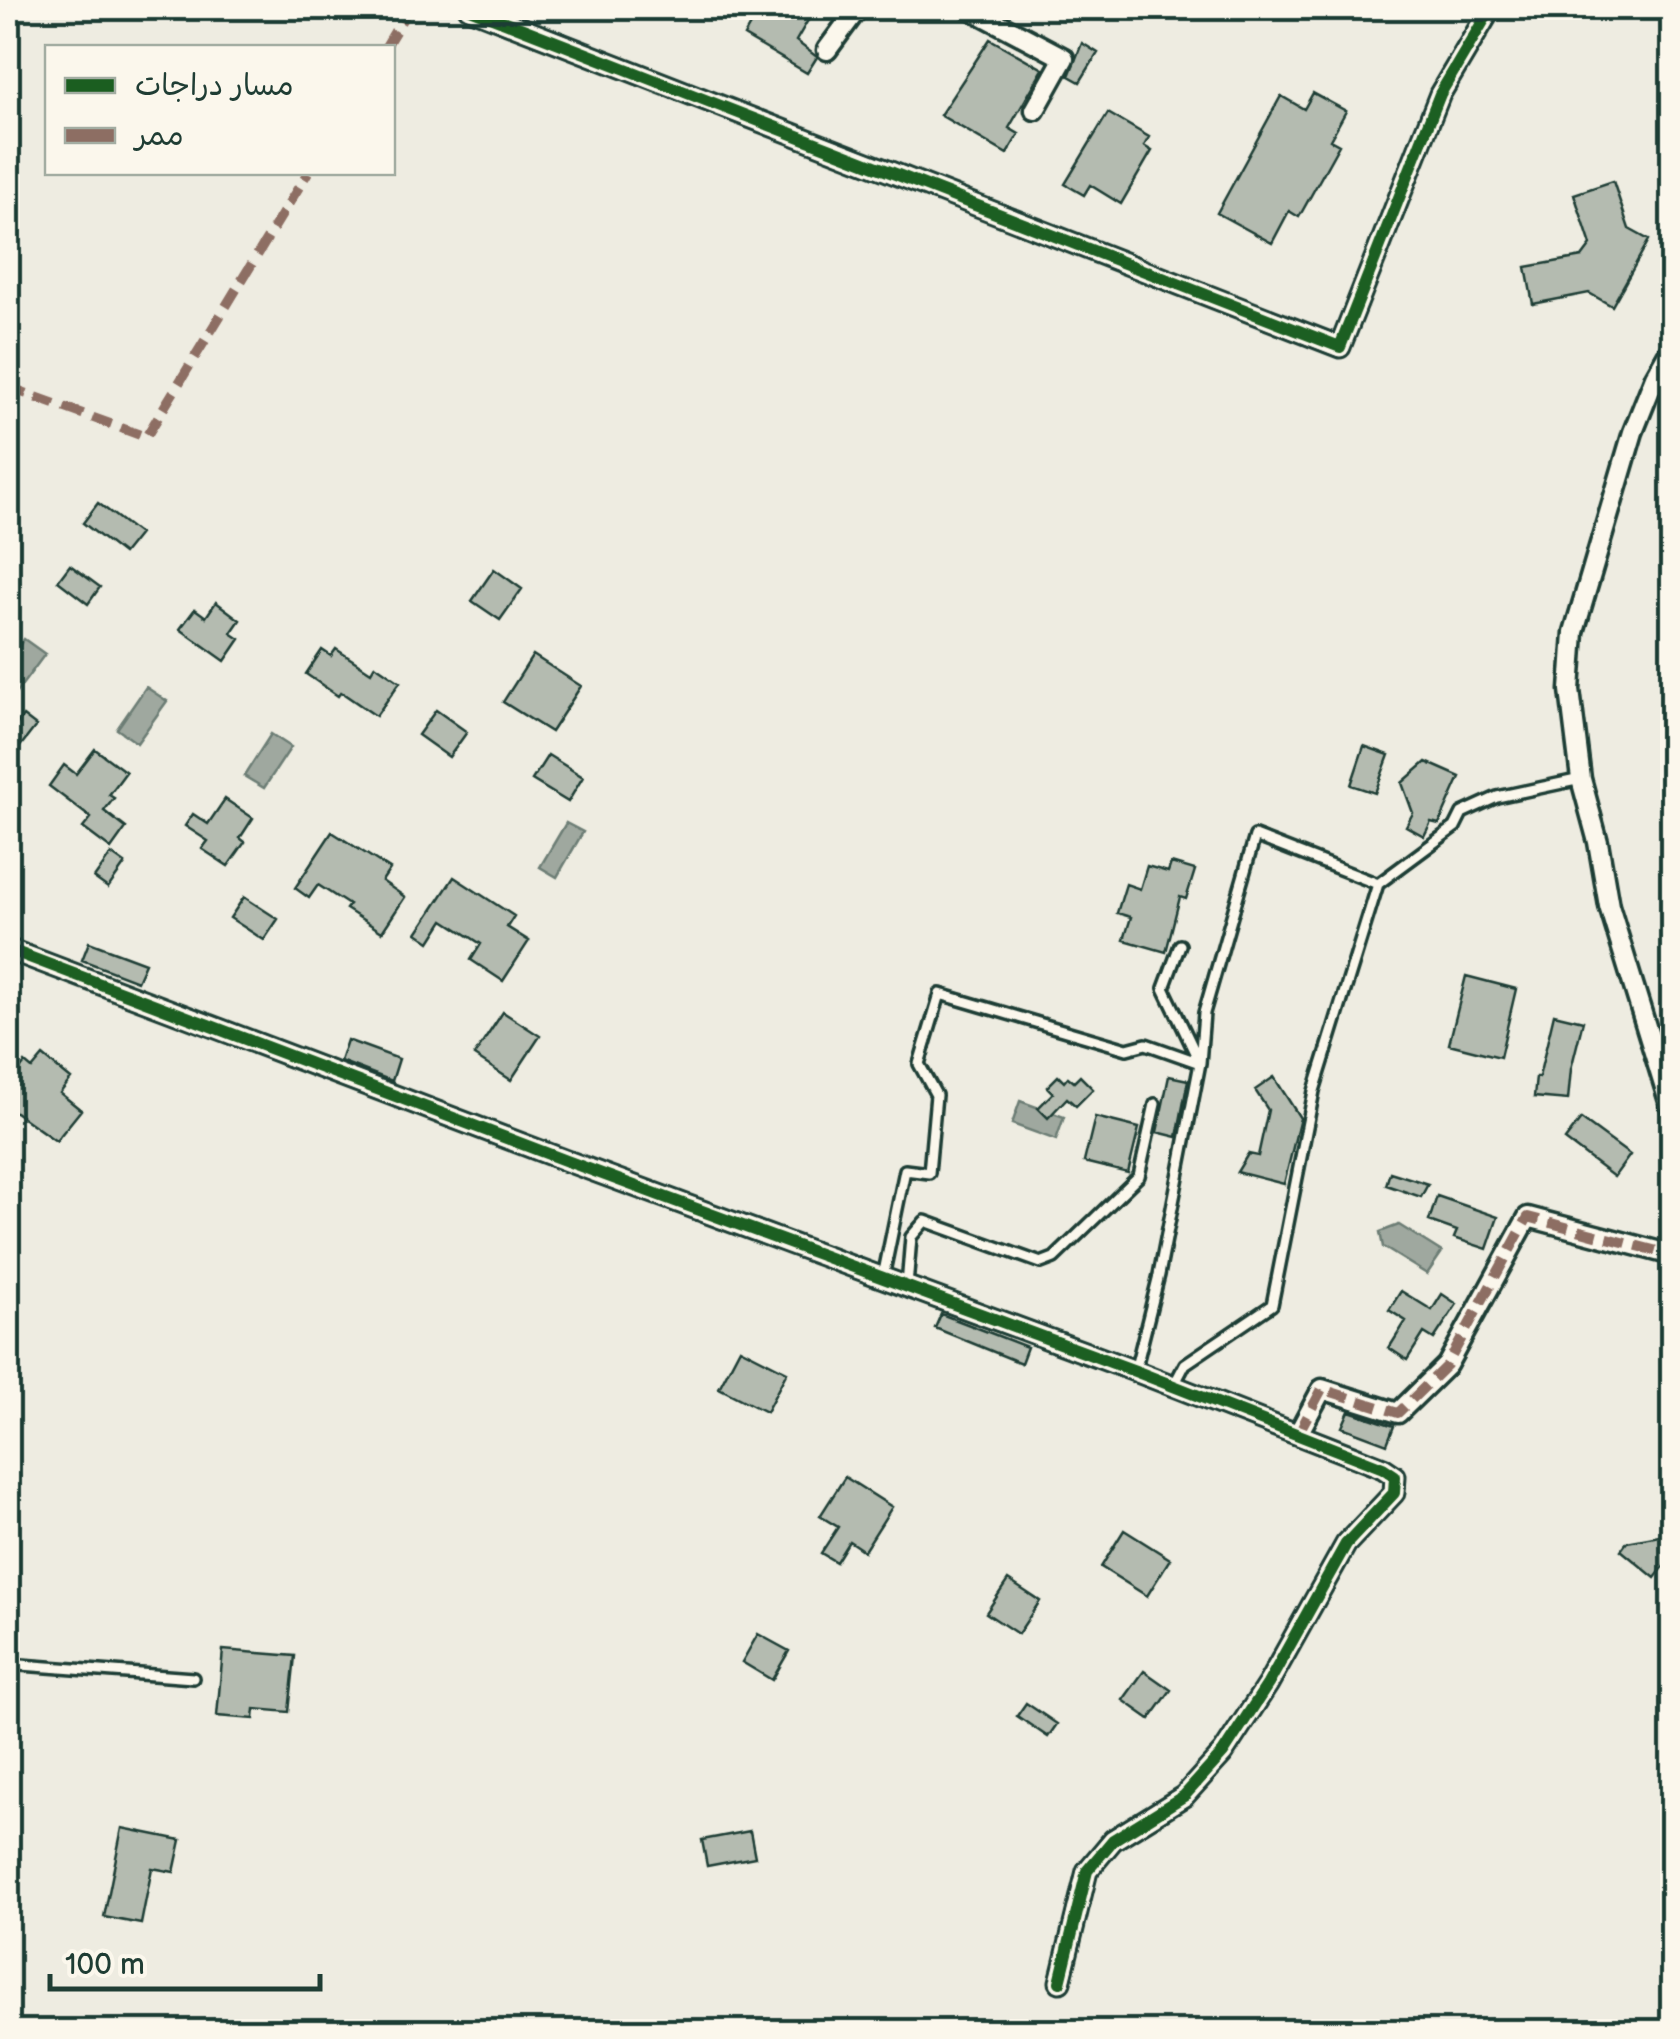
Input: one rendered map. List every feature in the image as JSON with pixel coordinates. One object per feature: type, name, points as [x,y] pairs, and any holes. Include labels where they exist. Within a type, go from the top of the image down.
[{"type":"street","points":[[469,8],[1340,347],[1440,94],[1491,8]]},
{"type":"street","points":[[827,50],[858,8]]},
{"type":"street","points":[[969,8],[1064,58],[1035,110]]},
{"type":"street","points":[[1672,347],[1664,380],[1633,432],[1574,632],[1570,690],[1580,779],[1598,842],[1610,906],[1672,1111]]},
{"type":"street","points":[[8,948],[566,1161],[1135,1371],[1390,1472],[1397,1484],[1394,1493],[1346,1544],[1224,1754],[1184,1796],[1113,1840],[1087,1871],[1060,1982]]},
{"type":"street","points":[[1298,1434],[1322,1390],[1398,1414],[1448,1365],[1528,1217],[1672,1255]]},
{"type":"lane","points":[[1174,1386],[1185,1364],[1272,1306],[1314,1091],[1378,884],[1455,827],[1462,812],[1497,797],[1580,779]]},
{"type":"lane","points":[[1135,1371],[1159,1275],[1200,1063],[1204,1013],[1254,836],[1378,884]]},
{"type":"lane","points":[[1180,945],[1164,988],[1200,1063]]},
{"type":"lane","points":[[883,1276],[905,1170],[928,1172],[936,1094],[919,1064],[940,994],[1127,1049],[1146,1044],[1200,1063]]},
{"type":"lane","points":[[907,1286],[911,1237],[925,1221],[1041,1263],[1054,1258],[1139,1176],[1155,1104]]},
{"type":"lane","points":[[8,1664],[193,1678]]},
{"type":"shaded area","points":[[24,639],[45,654],[13,697],[8,693],[8,661]]},
{"type":"shaded area","points":[[146,687],[167,701],[137,743],[117,729]]},
{"type":"shaded area","points":[[271,734],[291,747],[264,788],[244,776]]},
{"type":"shaded area","points":[[566,823],[583,832],[557,877],[540,867]]},
{"type":"shaded area","points":[[1020,1101],[1064,1117],[1056,1140],[1012,1124]]},
{"type":"shaded area","points":[[1399,1225],[1442,1252],[1427,1274],[1383,1247],[1380,1232]]},
{"type":"building","points":[[760,8],[815,8],[796,41],[817,57],[807,73],[744,36]]},
{"type":"building","points":[[990,39],[1043,69],[1009,128],[1019,134],[1007,154],[940,115]]},
{"type":"building","points":[[1082,43],[1098,53],[1080,82],[1069,76]]},
{"type":"building","points":[[1313,93],[1346,111],[1330,140],[1339,145],[1299,217],[1289,211],[1272,243],[1217,213],[1281,96],[1304,109]]},
{"type":"building","points":[[1108,113],[1149,137],[1144,146],[1152,151],[1121,204],[1090,185],[1084,195],[1065,184]]},
{"type":"building","points":[[1613,181],[1629,229],[1649,240],[1612,306],[1589,293],[1533,304],[1526,267],[1582,257],[1591,245],[1574,194]]},
{"type":"building","points":[[98,503],[139,534],[123,554],[83,523]]},
{"type":"building","points":[[70,565],[100,587],[88,604],[58,581]]},
{"type":"building","points":[[494,569],[522,589],[500,620],[472,601]]},
{"type":"building","points":[[216,602],[240,620],[231,633],[240,639],[225,661],[180,629],[195,609],[206,617]]},
{"type":"building","points":[[336,649],[371,672],[375,665],[400,682],[376,716],[306,674],[322,650],[331,656]]},
{"type":"building","points":[[533,655],[581,686],[551,732],[503,702]]},
{"type":"building","points":[[436,710],[467,732],[449,757],[418,735]]},
{"type":"building","points":[[23,716],[36,726],[8,762],[8,736]]},
{"type":"building","points":[[1364,746],[1389,755],[1375,793],[1351,785]]},
{"type":"building","points":[[95,749],[126,772],[109,795],[114,798],[104,811],[126,828],[111,849],[83,828],[91,818],[49,786],[64,765],[76,774]]},
{"type":"building","points":[[548,755],[583,777],[568,802],[532,780]]},
{"type":"building","points":[[1426,762],[1460,777],[1439,824],[1431,822],[1424,836],[1406,826],[1413,813],[1402,783]]},
{"type":"building","points":[[225,799],[253,818],[240,838],[245,842],[228,866],[202,849],[208,841],[185,826],[193,814],[208,824]]},
{"type":"building","points":[[332,832],[390,869],[382,881],[405,897],[382,932],[318,885],[309,898],[295,888]]},
{"type":"building","points":[[111,854],[125,864],[108,888],[94,878]]},
{"type":"building","points":[[1171,863],[1195,870],[1186,899],[1180,897],[1166,952],[1124,940],[1131,917],[1117,913],[1126,884],[1140,889],[1147,866],[1168,872]]},
{"type":"building","points":[[454,877],[514,916],[507,927],[529,941],[503,981],[471,960],[481,944],[444,920],[430,942],[417,933]]},
{"type":"building","points":[[244,897],[278,919],[264,940],[230,918]]},
{"type":"building","points":[[89,942],[145,963],[137,981],[82,960]]},
{"type":"building","points":[[1466,976],[1516,989],[1500,1057],[1449,1044]]},
{"type":"building","points":[[503,1012],[540,1036],[511,1080],[474,1056]]},
{"type":"building","points":[[1554,1014],[1583,1021],[1568,1100],[1534,1097]]},
{"type":"building","points":[[347,1040],[399,1059],[392,1081],[340,1061]]},
{"type":"building","points":[[43,1056],[71,1079],[60,1093],[81,1110],[56,1141],[8,1107],[8,1084],[25,1063],[32,1069]]},
{"type":"building","points":[[1058,1076],[1064,1082],[1068,1077],[1074,1082],[1080,1076],[1093,1089],[1076,1106],[1067,1098],[1048,1118],[1038,1108],[1053,1093],[1047,1087]]},
{"type":"building","points":[[1169,1076],[1188,1080],[1177,1137],[1157,1132]]},
{"type":"building","points":[[1274,1077],[1300,1118],[1284,1184],[1237,1172],[1248,1154],[1258,1156],[1268,1110],[1255,1090]]},
{"type":"building","points":[[1095,1117],[1139,1128],[1128,1173],[1084,1162]]},
{"type":"building","points":[[1581,1119],[1630,1155],[1614,1177],[1565,1140]]},
{"type":"building","points":[[1390,1172],[1428,1184],[1421,1197],[1386,1185]]},
{"type":"building","points":[[1437,1196],[1498,1217],[1487,1249],[1454,1238],[1457,1231],[1429,1221]]},
{"type":"building","points":[[1401,1291],[1432,1310],[1442,1294],[1457,1304],[1434,1339],[1424,1333],[1407,1360],[1389,1348],[1406,1321],[1389,1310]]},
{"type":"building","points":[[941,1314],[1027,1347],[1021,1363],[935,1328]]},
{"type":"building","points":[[740,1348],[787,1372],[766,1412],[719,1388]]},
{"type":"building","points":[[1349,1411],[1394,1426],[1387,1444],[1342,1427]]},
{"type":"building","points":[[845,1477],[892,1507],[864,1551],[849,1541],[836,1562],[821,1553],[838,1527],[820,1516]]},
{"type":"building","points":[[1124,1530],[1170,1559],[1147,1596],[1101,1567]]},
{"type":"building","points":[[1665,1535],[1669,1560],[1655,1578],[1621,1550],[1627,1542]]},
{"type":"building","points":[[1008,1580],[1040,1601],[1018,1634],[986,1613]]},
{"type":"building","points":[[758,1634],[789,1651],[772,1680],[742,1662]]},
{"type":"building","points":[[223,1650],[295,1656],[289,1712],[255,1709],[254,1719],[217,1716]]},
{"type":"building","points":[[1144,1671],[1171,1690],[1150,1719],[1123,1700]]},
{"type":"building","points":[[1026,1703],[1057,1724],[1048,1737],[1017,1716]]},
{"type":"building","points":[[122,1828],[181,1840],[174,1872],[152,1868],[141,1924],[104,1917]]},
{"type":"building","points":[[750,1831],[755,1857],[707,1866],[702,1840]]},
{"type":"marked path","points":[[387,45],[409,8]]},
{"type":"marked path","points":[[8,387],[146,437],[306,175]]},
{"type":"marked path","points":[[1298,1434],[1322,1389],[1398,1413],[1447,1365],[1528,1217],[1672,1255]]},
{"type":"cycle path","points":[[469,8],[1340,347],[1440,94],[1491,8]]},
{"type":"cycle path","points":[[8,949],[1135,1371],[1395,1476],[1394,1493],[1346,1544],[1268,1684],[1223,1753],[1184,1796],[1113,1840],[1087,1871],[1060,1982]]}]
